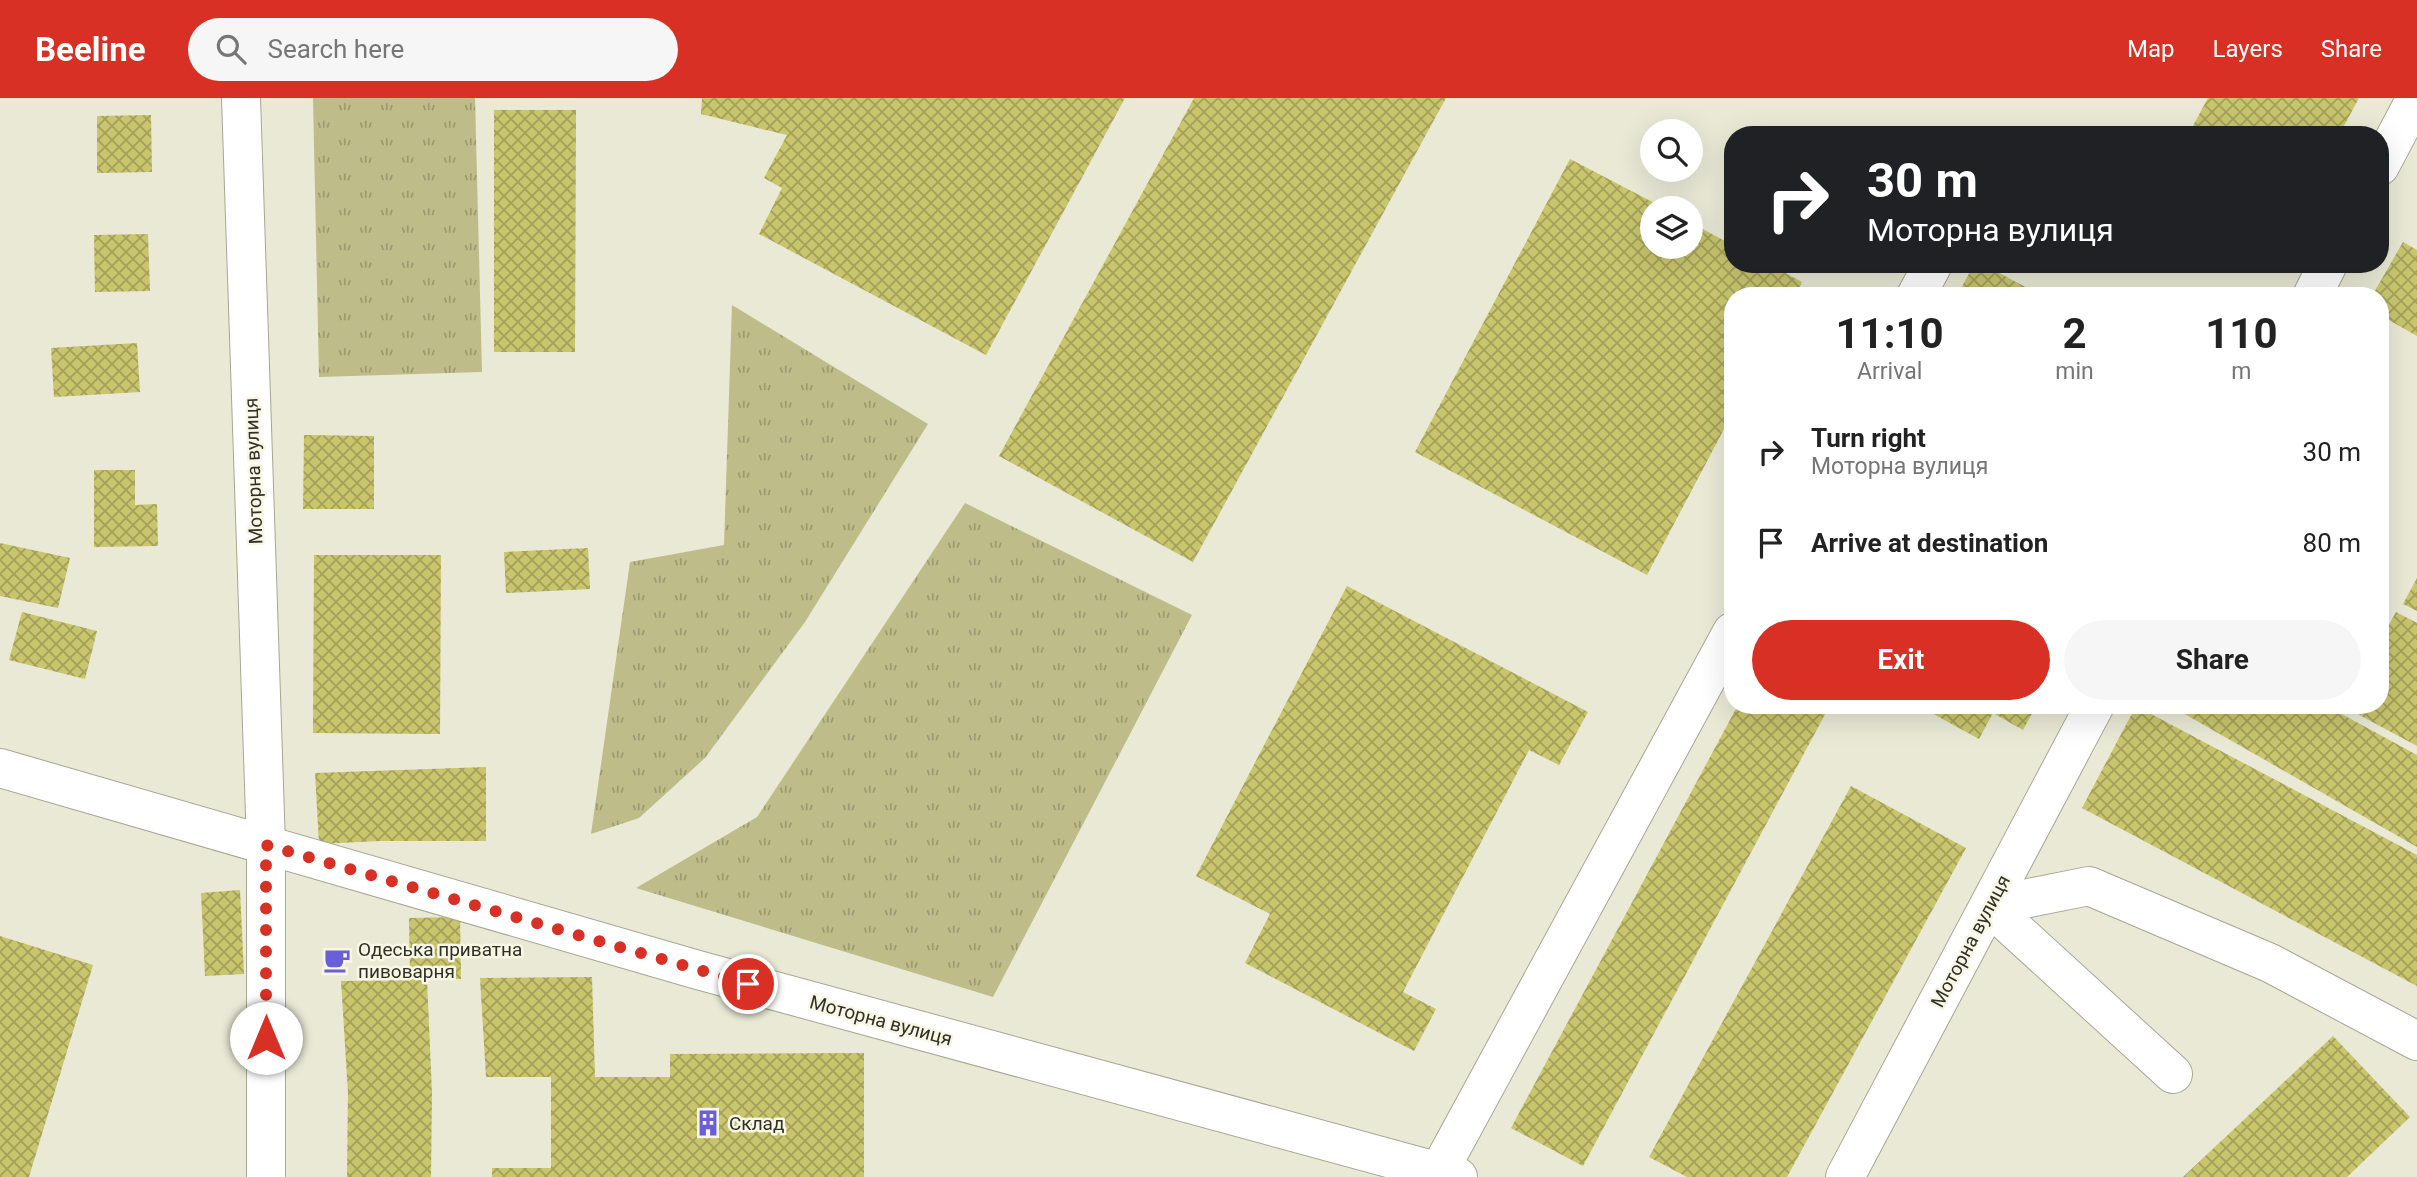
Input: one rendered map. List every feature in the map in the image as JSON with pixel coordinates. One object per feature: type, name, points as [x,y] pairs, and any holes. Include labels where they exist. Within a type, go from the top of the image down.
[{"type":"street","name":"Моторна вулиця","points":[[241,98],[266,845],[266,1177]]},
{"type":"street","points":[[2389,149],[2416,98]]},
{"type":"street","points":[[1448,1174],[1724,647]]},
{"type":"street","name":"Моторна вулиця","points":[[1845,1177],[2090,714]]},
{"type":"street","points":[[0,768],[266,845]]},
{"type":"street","name":"Моторна вулиця","points":[[266,845],[711,974],[1448,1174]]},
{"type":"street","points":[[1989,906],[2089,886],[2270,964],[2417,1041]]},
{"type":"street","points":[[1989,906],[2173,1074]]},
{"type":"green space","points":[[313,98],[475,98],[482,372],[319,377]]},
{"type":"green space","points":[[732,305],[928,424],[805,622],[705,758],[639,818],[591,834],[630,562],[724,545]]},
{"type":"green space","points":[[965,503],[1192,615],[993,997],[636,888],[757,817]]},
{"type":"building","points":[[702,98],[1125,98],[986,355],[759,234],[782,188],[764,178],[787,135],[701,114]]},
{"type":"building","points":[[1194,98],[1446,98],[1193,562],[999,456]]},
{"type":"building","points":[[2208,98],[2359,98],[2344,126],[2193,126]]},
{"type":"building","points":[[494,110],[576,110],[575,352],[494,352]]},
{"type":"building","points":[[151,115],[152,172],[97,173],[97,116]]},
{"type":"building","points":[[1570,159],[1641,196],[1640,259],[1703,259],[1703,229],[1724,241],[1724,273],[1786,273],[1802,282],[1800,287],[1724,287],[1724,429],[1647,575],[1415,452]]},
{"type":"building","points":[[148,234],[150,291],[95,292],[94,235]]},
{"type":"building","points":[[2403,242],[2417,250],[2417,336],[2389,320],[2389,287],[2377,287],[2385,273],[2389,273],[2389,266]]},
{"type":"building","points":[[1969,273],[2000,273],[2025,287],[1962,287]]},
{"type":"building","points":[[137,343],[140,392],[54,397],[51,348]]},
{"type":"building","points":[[304,435],[374,436],[374,509],[303,509]]},
{"type":"building","points":[[94,470],[135,470],[135,505],[157,504],[158,546],[94,547]]},
{"type":"building","points":[[0,543],[70,558],[58,608],[0,596]]},
{"type":"building","points":[[588,548],[590,589],[506,593],[504,552]]},
{"type":"building","points":[[314,555],[441,555],[440,734],[313,733]]},
{"type":"building","points":[[2417,578],[2417,611],[2403,604]]},
{"type":"building","points":[[1347,586],[1588,712],[1559,765],[1529,750],[1403,992],[1436,1009],[1414,1051],[1245,963],[1270,914],[1196,876]]},
{"type":"building","points":[[22,612],[97,631],[85,679],[9,660]]},
{"type":"building","points":[[2396,612],[2417,623],[2417,746],[2358,714],[2389,714],[2389,625]]},
{"type":"building","points":[[1733,714],[1825,714],[1583,1166],[1511,1128]]},
{"type":"building","points":[[1933,714],[1992,714],[1979,739]]},
{"type":"building","points":[[1995,714],[2032,714],[2023,730]]},
{"type":"building","points":[[2132,714],[2151,714],[2417,855],[2417,986],[2082,808]]},
{"type":"building","points":[[2185,714],[2342,714],[2417,755],[2417,847]]},
{"type":"building","points":[[486,767],[486,841],[319,844],[315,773]]},
{"type":"building","points":[[1851,786],[1966,848],[1787,1177],[1687,1177],[1649,1157]]},
{"type":"building","points":[[240,890],[244,974],[205,976],[201,893]]},
{"type":"building","points":[[460,917],[461,979],[427,979],[432,1093],[431,1177],[347,1177],[348,1093],[341,981],[410,980],[409,918]]},
{"type":"building","points":[[0,936],[93,965],[29,1177],[0,1177]]},
{"type":"building","name":"Склад","points":[[592,977],[595,1077],[670,1077],[670,1054],[864,1053],[864,1177],[492,1177],[492,1168],[551,1168],[551,1077],[486,1077],[480,978]]},
{"type":"building","points":[[2333,1036],[2410,1117],[2347,1177],[2183,1177]]},
{"type":"place","name":"Одеська приватна пивоварня","points":[[337,960]]},
{"type":"place","name":"Склад","points":[[708,1123]]},
{"type":"route","points":[[266,1038],[266,845],[748,984]]}]
